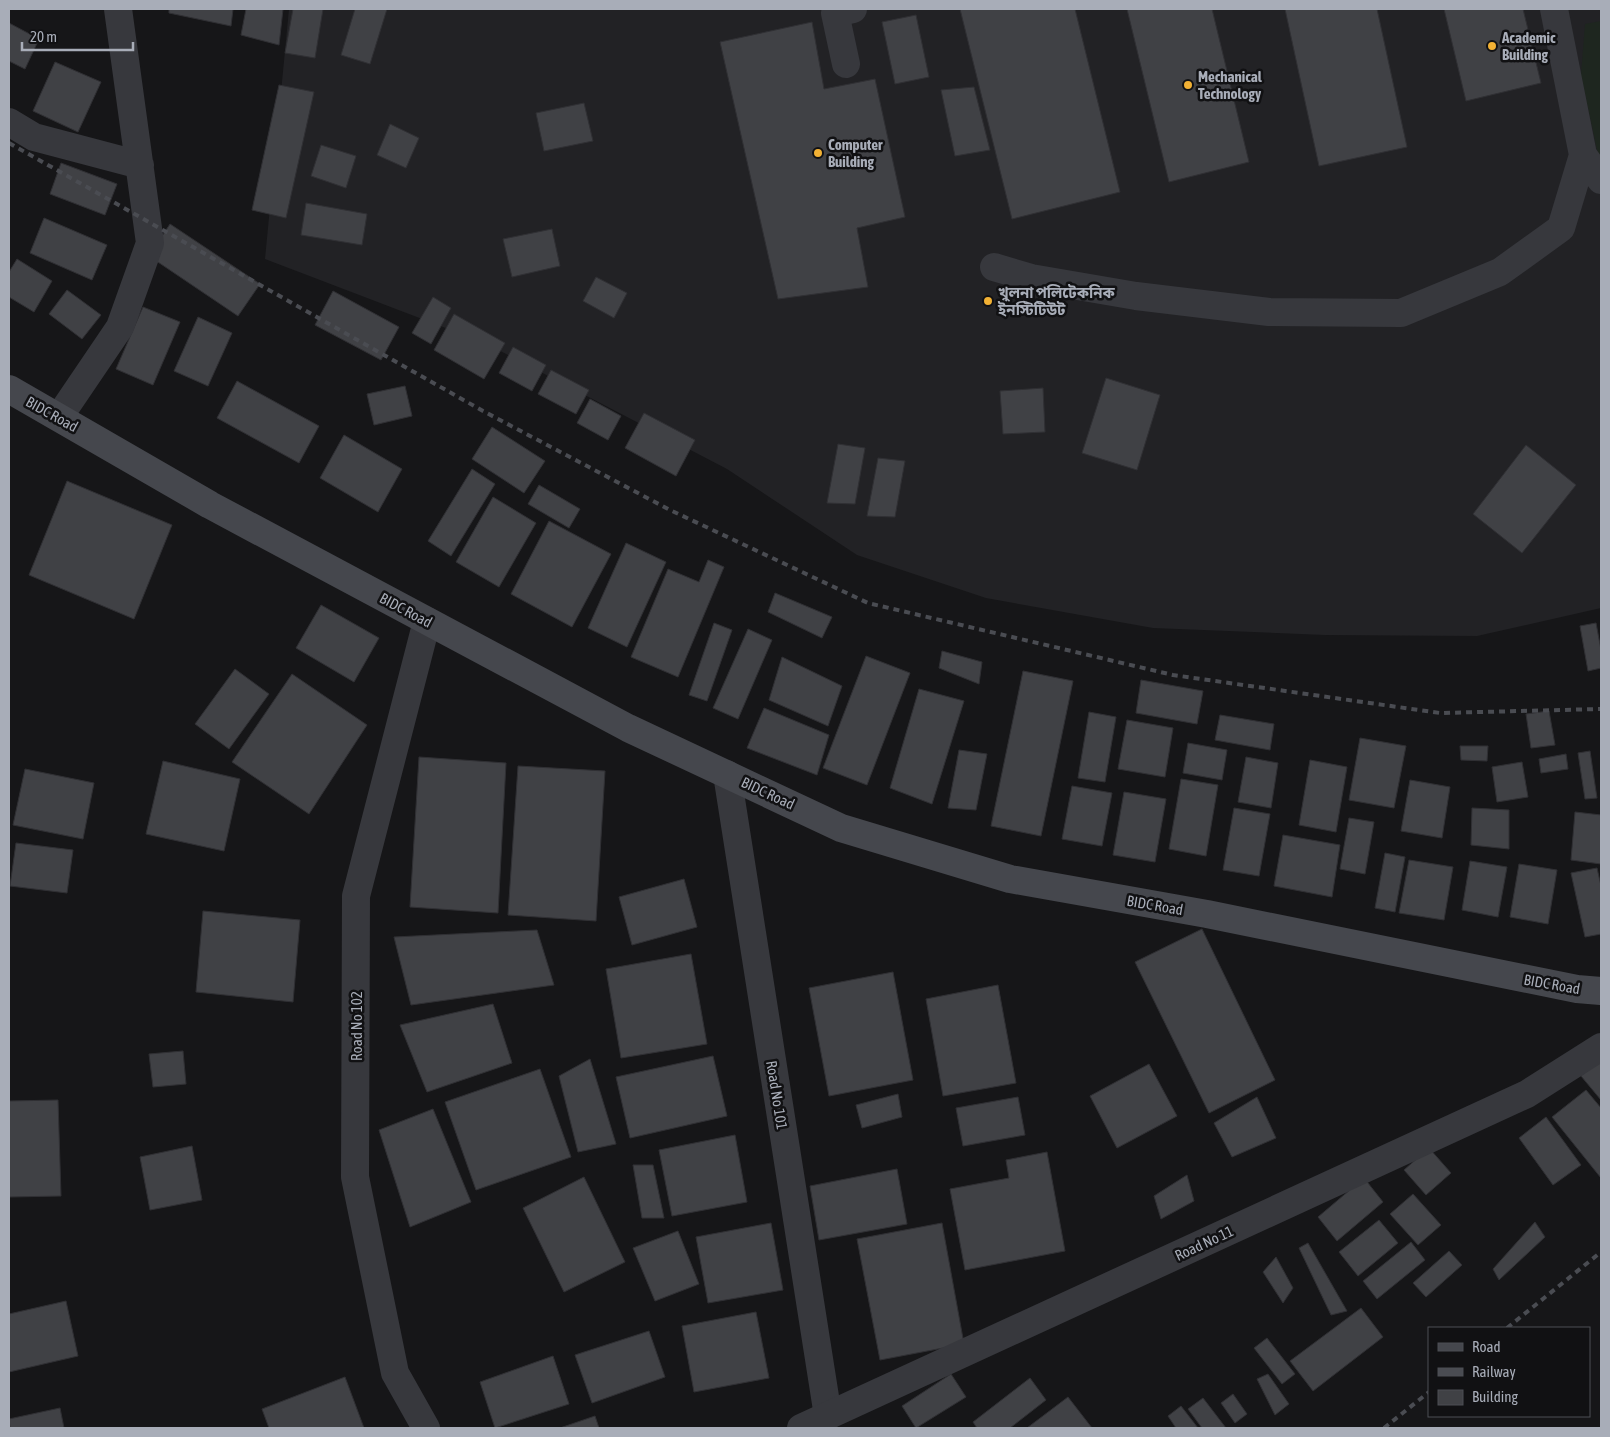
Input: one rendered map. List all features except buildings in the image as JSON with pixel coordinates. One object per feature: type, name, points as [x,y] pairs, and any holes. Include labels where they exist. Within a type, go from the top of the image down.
[{"type":"main road","name":"BIDC Road","points":[[9,389],[210,504],[628,728],[841,828],[1010,879],[1207,914],[1577,989],[1601,991]]},
{"type":"street","points":[[59,417],[120,327],[150,243],[118,9]]},
{"type":"street","points":[[846,64],[835,13],[853,9]]},
{"type":"street","points":[[1554,9],[1583,155],[1601,180]]},
{"type":"street","points":[[9,122],[34,137],[140,165]]},
{"type":"street","points":[[994,267],[1031,278],[1136,296],[1269,312],[1401,313],[1500,272],[1561,228],[1583,155]]},
{"type":"street","name":"Road No 102","points":[[426,1428],[395,1373],[355,1177],[355,1167],[356,896],[427,621]]},
{"type":"street","name":"Road No 101","points":[[727,774],[828,1416]]},
{"type":"street","name":"Road No 11","points":[[801,1428],[1526,1094],[1601,1047]]},
{"type":"shaded area","name":"খুলনা পলিটেকনিক ইনস্টিটিউট","points":[[289,9],[1601,9],[1601,608],[1477,636],[1325,635],[1153,628],[986,598],[857,555],[727,469],[485,343],[265,259]]},
{"type":"shaded area","points":[[1601,21],[1601,163],[1581,75],[1585,24]]},
{"type":"railway","points":[[9,143],[483,411],[670,510],[868,603],[1173,675],[1440,713],[1601,709]]},
{"type":"railway","points":[[1508,1327],[1601,1252]]},
{"type":"railway","points":[[1384,1428],[1428,1393]]},
{"type":"place","name":"Academic Building","points":[[1492,46]]},
{"type":"place","name":"Mechanical Technology","points":[[1188,85]]},
{"type":"place","name":"Computer Building","points":[[818,153]]},
{"type":"place","name":"খুলনা পলিটেকনিক ইনস্টিটিউট","points":[[988,301]]}]
